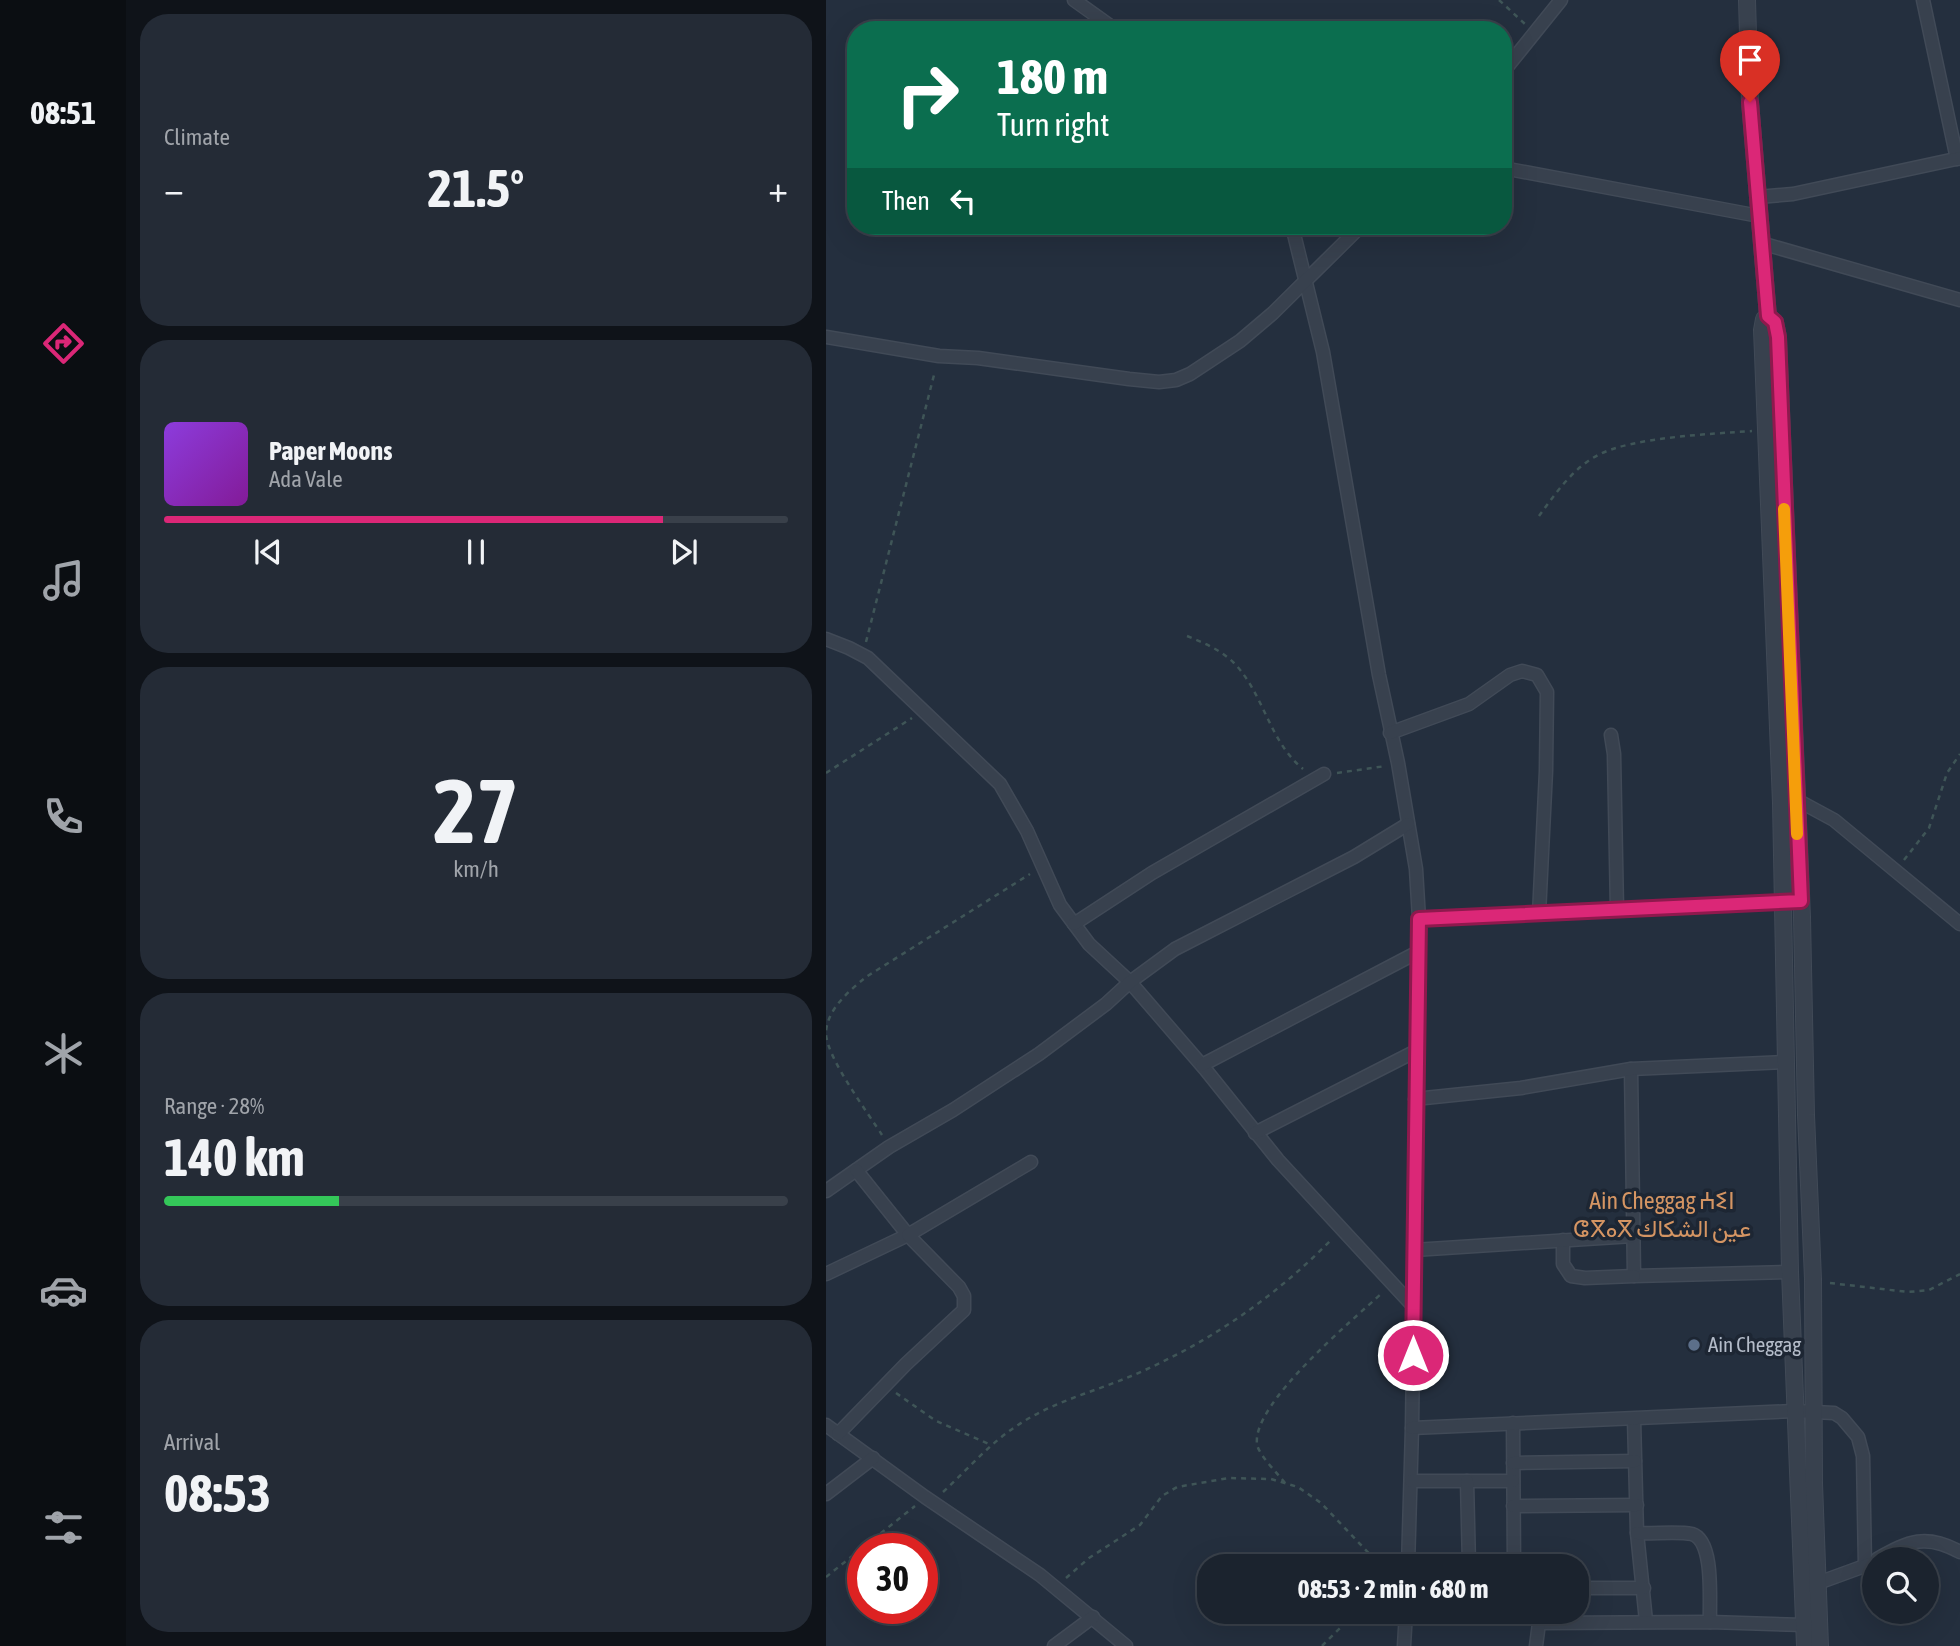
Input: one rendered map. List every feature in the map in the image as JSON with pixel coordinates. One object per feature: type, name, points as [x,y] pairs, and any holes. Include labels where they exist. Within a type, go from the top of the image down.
[{"type":"street","points":[[1074,0],[1103,21]]},
{"type":"street","points":[[1512,60],[1561,0]]},
{"type":"street","points":[[1747,0],[1750,102],[1760,243],[1768,316],[1775,322],[1778,337],[1801,901],[1813,1279],[1813,1411],[1820,1646]]},
{"type":"street","points":[[1758,197],[1793,194],[1959,159],[1923,0]]},
{"type":"street","points":[[1512,170],[1759,216]]},
{"type":"street","points":[[1294,235],[1323,352],[1416,869],[1419,919],[1408,1554]]},
{"type":"street","points":[[826,337],[939,356],[978,358],[1129,379],[1159,382],[1176,380],[1190,374],[1240,341],[1306,281],[1351,235]]},
{"type":"street","points":[[1760,243],[1960,300]]},
{"type":"street","points":[[1768,316],[1764,319],[1762,330],[1764,430],[1783,900],[1794,1411],[1805,1646]]},
{"type":"street","points":[[826,639],[863,656],[1000,784],[1012,803],[1060,905],[1089,944],[1130,982],[1202,1065],[1255,1133],[1413,1306]]},
{"type":"street","points":[[1390,733],[1469,704],[1499,680],[1510,675],[1522,671],[1538,675],[1547,692],[1539,914]]},
{"type":"street","points":[[1611,735],[1614,754],[1616,910]]},
{"type":"street","points":[[1074,924],[1152,873],[1324,774]]},
{"type":"street","points":[[1797,800],[1834,820],[1960,923]]},
{"type":"street","points":[[826,1191],[889,1147],[1039,1055],[1175,949],[1354,857],[1408,824]]},
{"type":"street","points":[[1419,919],[1801,901]]},
{"type":"street","points":[[1202,1065],[1418,952]]},
{"type":"street","points":[[1255,1133],[1416,1051]]},
{"type":"street","points":[[1415,1099],[1521,1088],[1631,1069],[1786,1062]]},
{"type":"street","points":[[1631,1069],[1634,1276]]},
{"type":"street","points":[[826,1274],[908,1235],[1031,1162]]},
{"type":"street","points":[[838,1434],[964,1310],[964,1296],[960,1287],[908,1235],[856,1170]]},
{"type":"street","points":[[1413,1250],[1633,1236]]},
{"type":"street","points":[[1563,1240],[1563,1264],[1572,1276],[1585,1278],[1790,1272]]},
{"type":"street","points":[[1412,1429],[1794,1411],[1834,1413],[1842,1418],[1858,1437],[1863,1456],[1871,1547]]},
{"type":"street","points":[[1634,1419],[1637,1533],[1646,1621]]},
{"type":"street","points":[[1513,1423],[1514,1554]]},
{"type":"street","points":[[826,1425],[1056,1587],[1126,1646]]},
{"type":"street","points":[[826,1494],[873,1458]]},
{"type":"street","points":[[1513,1464],[1635,1461]]},
{"type":"street","points":[[1411,1481],[1513,1481]]},
{"type":"street","points":[[1467,1481],[1469,1554]]},
{"type":"street","points":[[1513,1506],[1637,1505]]},
{"type":"street","points":[[1637,1533],[1693,1534],[1704,1544],[1708,1559],[1710,1622]]},
{"type":"street","points":[[1903,1547],[1924,1540],[1938,1541],[1960,1552]]},
{"type":"street","points":[[1818,1583],[1862,1566]]},
{"type":"street","points":[[1589,1588],[1644,1588]]},
{"type":"street","points":[[1054,1646],[1093,1617]]},
{"type":"street","points":[[1589,1619],[1804,1625]]},
{"type":"street","points":[[1405,1646],[1406,1624]]},
{"type":"street","points":[[1536,1646],[1538,1624]]},
{"type":"path","points":[[1499,0],[1534,32]]},
{"type":"path","points":[[863,656],[939,356]]},
{"type":"path","points":[[1539,516],[1557,491],[1586,463],[1612,450],[1681,437],[1764,430]]},
{"type":"path","points":[[1187,636],[1216,649],[1235,664],[1286,751],[1303,768],[1324,774],[1398,763]]},
{"type":"path","points":[[826,773],[890,734],[922,710]]},
{"type":"path","points":[[1895,870],[1929,828],[1947,773],[1960,754]]},
{"type":"path","points":[[1954,762],[1960,766]]},
{"type":"path","points":[[889,1147],[837,1065],[826,1035],[831,1015],[845,995],[866,977],[1043,866]]},
{"type":"path","points":[[826,1577],[929,1499],[991,1445],[1020,1424],[1069,1400],[1179,1354],[1232,1323],[1307,1264],[1343,1228]]},
{"type":"path","points":[[1813,1279],[1845,1286],[1908,1292],[1929,1290],[1960,1274]]},
{"type":"path","points":[[1285,1483],[1256,1443],[1263,1419],[1304,1367],[1392,1283]]},
{"type":"path","points":[[885,1385],[936,1421],[991,1445]]},
{"type":"path","points":[[1056,1587],[1089,1558],[1140,1525],[1162,1496],[1177,1488],[1229,1478],[1271,1479],[1298,1487],[1321,1503],[1370,1554]]},
{"type":"path","points":[[1322,1646],[1344,1624]]},
{"type":"slow traffic","points":[[1784,509],[1797,834]]},
{"type":"place","name":"Ain Cheggag","points":[[1694,1345]]},
{"type":"district","name":"Ain Cheggag ⵄⵉⵏ ⵛⴳⴰⴳ عين الشكاك","points":[[1662,1215]]},
{"type":"route","points":[[1413,1355],[1419,919],[1801,901],[1778,337],[1775,322],[1768,316],[1750,102]]}]
